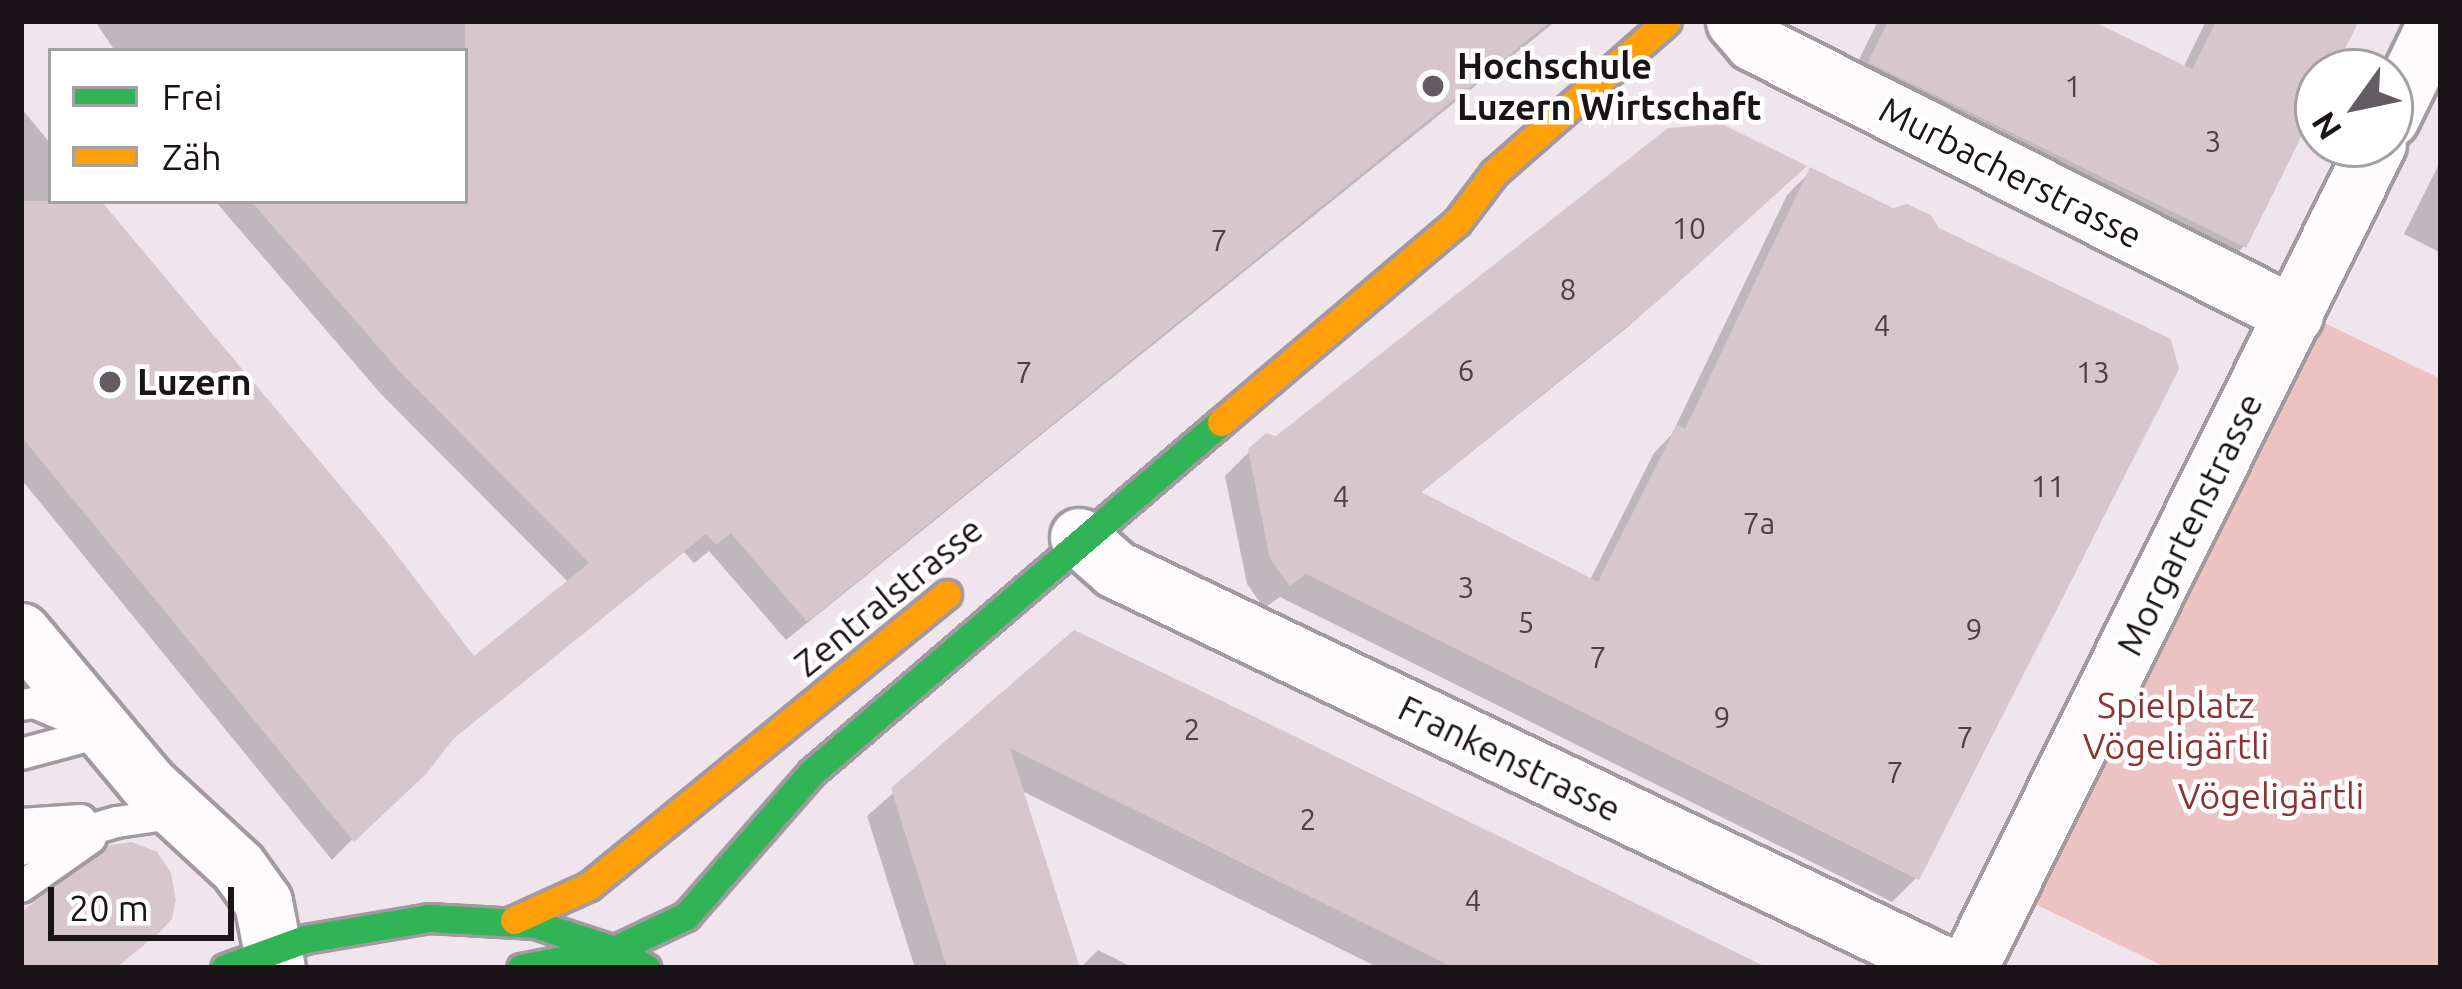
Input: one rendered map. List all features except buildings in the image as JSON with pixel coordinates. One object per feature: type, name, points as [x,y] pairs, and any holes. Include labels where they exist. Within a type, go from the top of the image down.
[{"type":"main road","points":[[521,968],[614,950],[686,916],[811,773],[1079,537],[1457,222],[1493,172],[1667,21]]},
{"type":"main road","points":[[1456,185],[1493,172]]},
{"type":"main road","name":"Zentralstrasse","points":[[258,962],[378,922],[514,920],[590,886],[974,572]]},
{"type":"main road","points":[[514,920],[562,930],[646,968]]},
{"type":"street","name":"Murbacherstrasse","points":[[1735,21],[1753,42],[2294,315]]},
{"type":"street","points":[[2414,68],[2437,21]]},
{"type":"street","name":"Morgartenstrasse","points":[[1968,968],[2365,168]]},
{"type":"street","name":"Frankenstrasse","points":[[1079,537],[1114,569],[1949,968]]},
{"type":"street","points":[[21,632],[178,813],[238,867],[263,902],[258,962]]},
{"type":"lane","points":[[21,705],[34,703],[104,731]]},
{"type":"lane","points":[[21,754],[104,731]]},
{"type":"lane","points":[[21,850],[117,822],[178,813]]},
{"type":"lane","points":[[21,824],[66,819],[117,822]]},
{"type":"lane","points":[[22,885],[117,822]]},
{"type":"green space","name":"Vögeligärtli","points":[[2312,317],[2441,379],[2441,968],[2167,968],[2033,903]]},
{"type":"traffic: fast","points":[[521,968],[614,950],[686,916],[811,773],[1221,422]]},
{"type":"traffic: fast","points":[[225,968],[305,939],[429,918],[535,924],[614,950],[646,968]]},
{"type":"traffic: slow","points":[[1221,422],[1457,222],[1494,173],[1667,21]]},
{"type":"traffic: slow","points":[[514,920],[589,886],[947,594]]},
{"type":"place","name":"Hochschule Luzern Wirtschaft","points":[[1433,86]]},
{"type":"place","name":"Luzern","points":[[110,382]]},
{"type":"park label","name":"Spielplatz Vögeligärtli","points":[[2176,724]]}]
